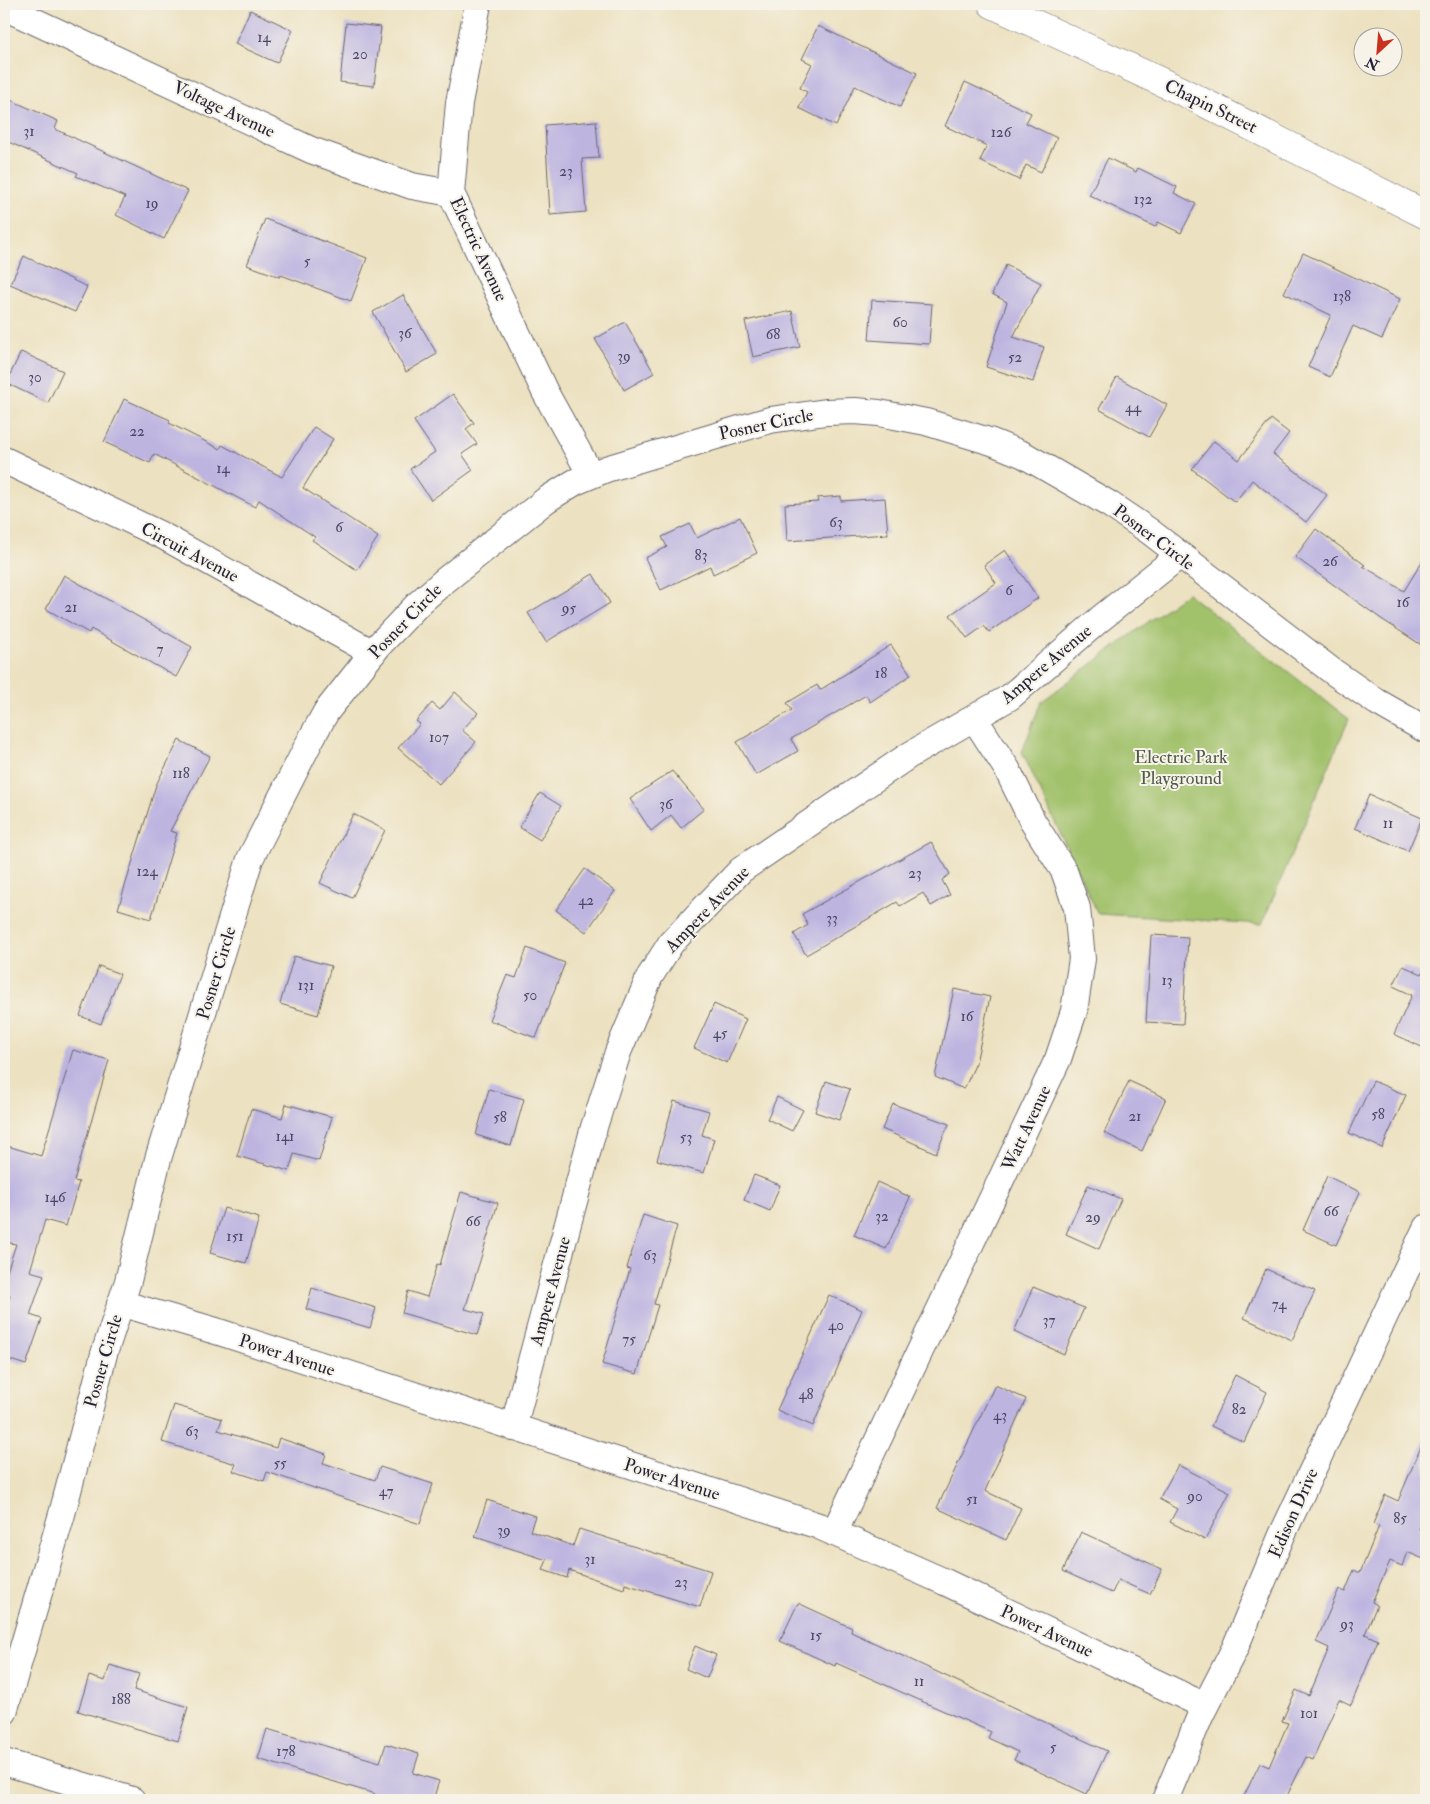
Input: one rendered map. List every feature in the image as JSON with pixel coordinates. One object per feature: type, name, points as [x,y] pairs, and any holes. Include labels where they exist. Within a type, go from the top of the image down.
[{"type":"main road","name":"Chapin Street","points":[[992,4],[1179,90],[1426,215]]},
{"type":"street","name":"Electric Avenue","points":[[478,4],[459,103],[451,193],[545,392],[591,475]]},
{"type":"street","name":"Voltage Avenue","points":[[4,7],[311,150],[412,186],[451,193]]},
{"type":"street","name":"Posner Circle","points":[[4,1712],[62,1514],[158,1159],[250,859],[319,725],[337,697],[372,653],[412,610],[443,582],[546,500],[575,482],[591,475],[639,458],[770,420],[826,412],[879,413],[959,431],[1024,455],[1109,504],[1180,555],[1332,671],[1402,717],[1426,730]]},
{"type":"street","name":"Circuit Avenue","points":[[4,460],[163,536],[372,653]]},
{"type":"street","name":"Ampere Avenue","points":[[512,1428],[594,1127],[618,1052],[642,992],[666,951],[741,870],[908,756],[1010,697],[1130,594],[1180,555]]},
{"type":"street","name":"Watt Avenue","points":[[834,1533],[1058,1059],[1074,1011],[1082,959],[1077,908],[1064,871],[1033,822],[1007,769],[974,718]]},
{"type":"street","name":"Edison Drive","points":[[1165,1800],[1205,1706],[1235,1648],[1282,1535],[1426,1228]]},
{"type":"street","name":"Power Avenue","points":[[120,1303],[234,1337],[819,1526],[945,1582],[1205,1706]]},
{"type":"street","points":[[4,1762],[64,1790],[132,1800]]},
{"type":"green space","name":"Electric Park Playground","points":[[1187,593],[1349,719],[1262,924],[1098,914],[1022,752],[1041,702]]},
{"type":"building","points":[[250,10],[293,30],[277,63],[235,44]]},
{"type":"building","points":[[346,23],[381,27],[374,86],[340,82]]},
{"type":"building","points":[[818,26],[917,73],[900,107],[855,86],[836,126],[799,108],[807,92],[800,88],[812,64],[802,59]]},
{"type":"building","points":[[965,82],[1031,113],[1026,123],[1057,138],[1041,172],[1026,165],[1019,180],[980,161],[987,146],[945,126]]},
{"type":"building","points":[[4,97],[58,121],[55,129],[188,191],[164,239],[116,215],[125,197],[76,176],[78,173],[4,140]]},
{"type":"building","points":[[596,121],[599,158],[582,159],[586,212],[550,215],[545,125]]},
{"type":"building","points":[[1108,158],[1136,172],[1138,168],[1177,187],[1174,193],[1196,204],[1181,233],[1158,222],[1155,227],[1089,195]]},
{"type":"building","points":[[265,219],[367,258],[351,301],[281,275],[280,277],[247,265]]},
{"type":"building","points":[[1303,253],[1400,299],[1382,339],[1353,326],[1330,377],[1308,367],[1331,315],[1284,293]]},
{"type":"building","points":[[24,256],[87,287],[75,312],[10,284]]},
{"type":"building","points":[[1006,265],[1041,283],[1013,337],[1044,347],[1033,382],[986,367],[1007,302],[992,294]]},
{"type":"building","points":[[403,295],[437,354],[406,372],[373,312]]},
{"type":"building","points":[[872,300],[932,304],[929,344],[869,340]]},
{"type":"building","points":[[792,311],[800,347],[753,357],[745,321]]},
{"type":"building","points":[[625,322],[654,373],[624,390],[595,339]]},
{"type":"building","points":[[21,352],[63,371],[48,403],[6,383]]},
{"type":"building","points":[[1117,377],[1167,405],[1149,437],[1099,409]]},
{"type":"building","points":[[453,394],[474,423],[466,429],[477,444],[462,454],[473,470],[431,500],[410,469],[435,452],[414,421]]},
{"type":"building","points":[[124,399],[170,420],[169,423],[220,449],[222,445],[282,477],[314,427],[333,439],[303,488],[378,537],[357,570],[312,540],[315,537],[259,500],[255,507],[154,454],[150,463],[104,442]]},
{"type":"building","points":[[1271,419],[1289,433],[1273,454],[1327,495],[1306,522],[1252,480],[1235,502],[1192,469],[1214,441],[1239,460]]},
{"type":"building","points":[[841,496],[841,501],[885,498],[888,534],[787,541],[785,504],[818,502],[817,498]]},
{"type":"building","points":[[740,517],[757,553],[713,574],[710,566],[661,590],[645,558],[667,547],[662,537],[690,524],[697,538]]},
{"type":"building","points":[[1316,529],[1365,565],[1363,566],[1404,591],[1426,555],[1426,648],[1380,618],[1295,557]]},
{"type":"building","points":[[1005,550],[1038,598],[989,632],[984,626],[967,638],[950,615],[996,583],[984,565]]},
{"type":"building","points":[[593,574],[610,603],[546,642],[528,613]]},
{"type":"building","points":[[64,575],[192,647],[176,677],[91,629],[89,633],[46,609]]},
{"type":"building","points":[[891,645],[911,675],[870,702],[866,695],[791,739],[798,751],[756,775],[737,742],[792,710],[787,703],[817,685],[820,690]]},
{"type":"building","points":[[455,692],[478,713],[462,730],[476,742],[439,784],[398,748],[420,724],[416,721],[432,703],[440,710]]},
{"type":"building","points":[[179,740],[210,756],[170,831],[177,833],[151,919],[118,909],[156,785]]},
{"type":"building","points":[[672,771],[704,809],[681,828],[671,815],[651,831],[630,799]]},
{"type":"building","points":[[540,793],[561,806],[540,840],[519,827]]},
{"type":"building","points":[[1369,795],[1422,818],[1408,851],[1355,828]]},
{"type":"building","points":[[353,814],[385,830],[352,898],[320,883]]},
{"type":"building","points":[[931,842],[950,874],[942,880],[950,895],[931,906],[923,893],[900,906],[897,902],[806,955],[794,934],[808,925],[802,914]]},
{"type":"building","points":[[585,869],[615,891],[586,932],[556,910]]},
{"type":"building","points":[[1151,935],[1188,937],[1183,1024],[1146,1022]]},
{"type":"building","points":[[527,948],[565,963],[536,1038],[489,1020],[507,975],[516,978]]},
{"type":"building","points":[[294,956],[331,966],[318,1015],[280,1004]]},
{"type":"building","points":[[99,966],[120,974],[101,1024],[80,1016]]},
{"type":"building","points":[[1403,966],[1422,974],[1426,966],[1426,1049],[1394,1034],[1412,995],[1393,986]]},
{"type":"building","points":[[954,989],[990,997],[976,1063],[964,1089],[935,1077]]},
{"type":"building","points":[[714,1004],[746,1019],[727,1063],[694,1048]]},
{"type":"building","points":[[73,1050],[109,1060],[74,1181],[79,1182],[66,1226],[45,1220],[30,1271],[44,1275],[30,1315],[42,1319],[26,1365],[4,1358],[4,1315],[10,1295],[4,1294],[4,1281],[16,1244],[4,1242],[4,1145],[41,1156]]},
{"type":"building","points":[[826,1081],[850,1089],[839,1120],[815,1112]]},
{"type":"building","points":[[1129,1081],[1166,1098],[1142,1151],[1104,1133]]},
{"type":"building","points":[[1373,1081],[1406,1095],[1382,1148],[1349,1133]]},
{"type":"building","points":[[489,1089],[524,1099],[511,1146],[476,1135]]},
{"type":"building","points":[[777,1097],[803,1110],[792,1131],[767,1119]]},
{"type":"building","points":[[674,1101],[709,1111],[702,1135],[714,1139],[704,1173],[657,1160]]},
{"type":"building","points":[[286,1104],[332,1117],[319,1161],[294,1154],[289,1171],[237,1156],[251,1109],[282,1118]]},
{"type":"building","points":[[893,1104],[949,1124],[936,1153],[882,1129]]},
{"type":"building","points":[[754,1175],[780,1185],[770,1211],[744,1200]]},
{"type":"building","points":[[1327,1176],[1360,1192],[1336,1245],[1303,1230]]},
{"type":"building","points":[[877,1182],[910,1197],[886,1249],[854,1235]]},
{"type":"building","points":[[1088,1185],[1121,1199],[1099,1249],[1066,1234]]},
{"type":"building","points":[[461,1192],[498,1203],[465,1309],[484,1314],[477,1335],[402,1313],[408,1291],[427,1297],[437,1264],[440,1265]]},
{"type":"building","points":[[224,1208],[259,1218],[246,1263],[210,1253]]},
{"type":"building","points":[[643,1215],[677,1226],[654,1304],[658,1305],[637,1374],[602,1364],[630,1269],[627,1268]]},
{"type":"building","points":[[1266,1269],[1315,1291],[1292,1340],[1244,1318]]},
{"type":"building","points":[[1033,1287],[1084,1308],[1064,1354],[1014,1332]]},
{"type":"building","points":[[312,1288],[376,1308],[370,1328],[306,1309]]},
{"type":"building","points":[[829,1295],[862,1310],[813,1426],[777,1410]]},
{"type":"building","points":[[1235,1375],[1267,1392],[1244,1442],[1211,1426]]},
{"type":"building","points":[[995,1385],[1026,1399],[985,1491],[1021,1508],[1006,1540],[937,1508]]},
{"type":"building","points":[[174,1405],[222,1419],[218,1430],[276,1448],[279,1438],[326,1454],[323,1463],[375,1480],[380,1467],[433,1484],[420,1524],[267,1472],[264,1481],[233,1471],[236,1464],[162,1442]]},
{"type":"building","points":[[1426,1435],[1426,1512],[1419,1529],[1426,1532],[1426,1560],[1407,1552],[1402,1566],[1390,1561],[1372,1602],[1377,1605],[1365,1634],[1378,1640],[1351,1705],[1339,1699],[1313,1760],[1306,1757],[1285,1800],[1242,1800],[1260,1763],[1269,1767],[1288,1723],[1282,1721],[1296,1690],[1309,1696],[1329,1648],[1316,1642],[1339,1589],[1345,1592],[1354,1570],[1360,1573],[1379,1526],[1373,1524],[1385,1495],[1398,1501]]},
{"type":"building","points":[[1178,1465],[1230,1492],[1205,1540],[1170,1522],[1177,1509],[1159,1499]]},
{"type":"building","points":[[487,1500],[535,1516],[530,1531],[573,1546],[579,1529],[711,1571],[700,1607],[625,1584],[624,1589],[569,1570],[567,1578],[543,1570],[547,1560],[475,1537]]},
{"type":"building","points":[[1081,1532],[1162,1569],[1150,1594],[1118,1580],[1112,1593],[1063,1571]]},
{"type":"building","points":[[798,1603],[852,1628],[851,1632],[1107,1751],[1087,1794],[1014,1760],[1018,1752],[988,1738],[991,1732],[836,1663],[835,1666],[780,1641]]},
{"type":"building","points":[[695,1646],[716,1655],[707,1678],[686,1669]]},
{"type":"building","points":[[110,1665],[139,1674],[134,1690],[188,1707],[178,1741],[78,1711],[89,1676],[105,1681]]},
{"type":"building","points":[[267,1729],[380,1762],[386,1744],[419,1754],[413,1773],[439,1781],[433,1800],[373,1800],[375,1794],[258,1759]]}]
